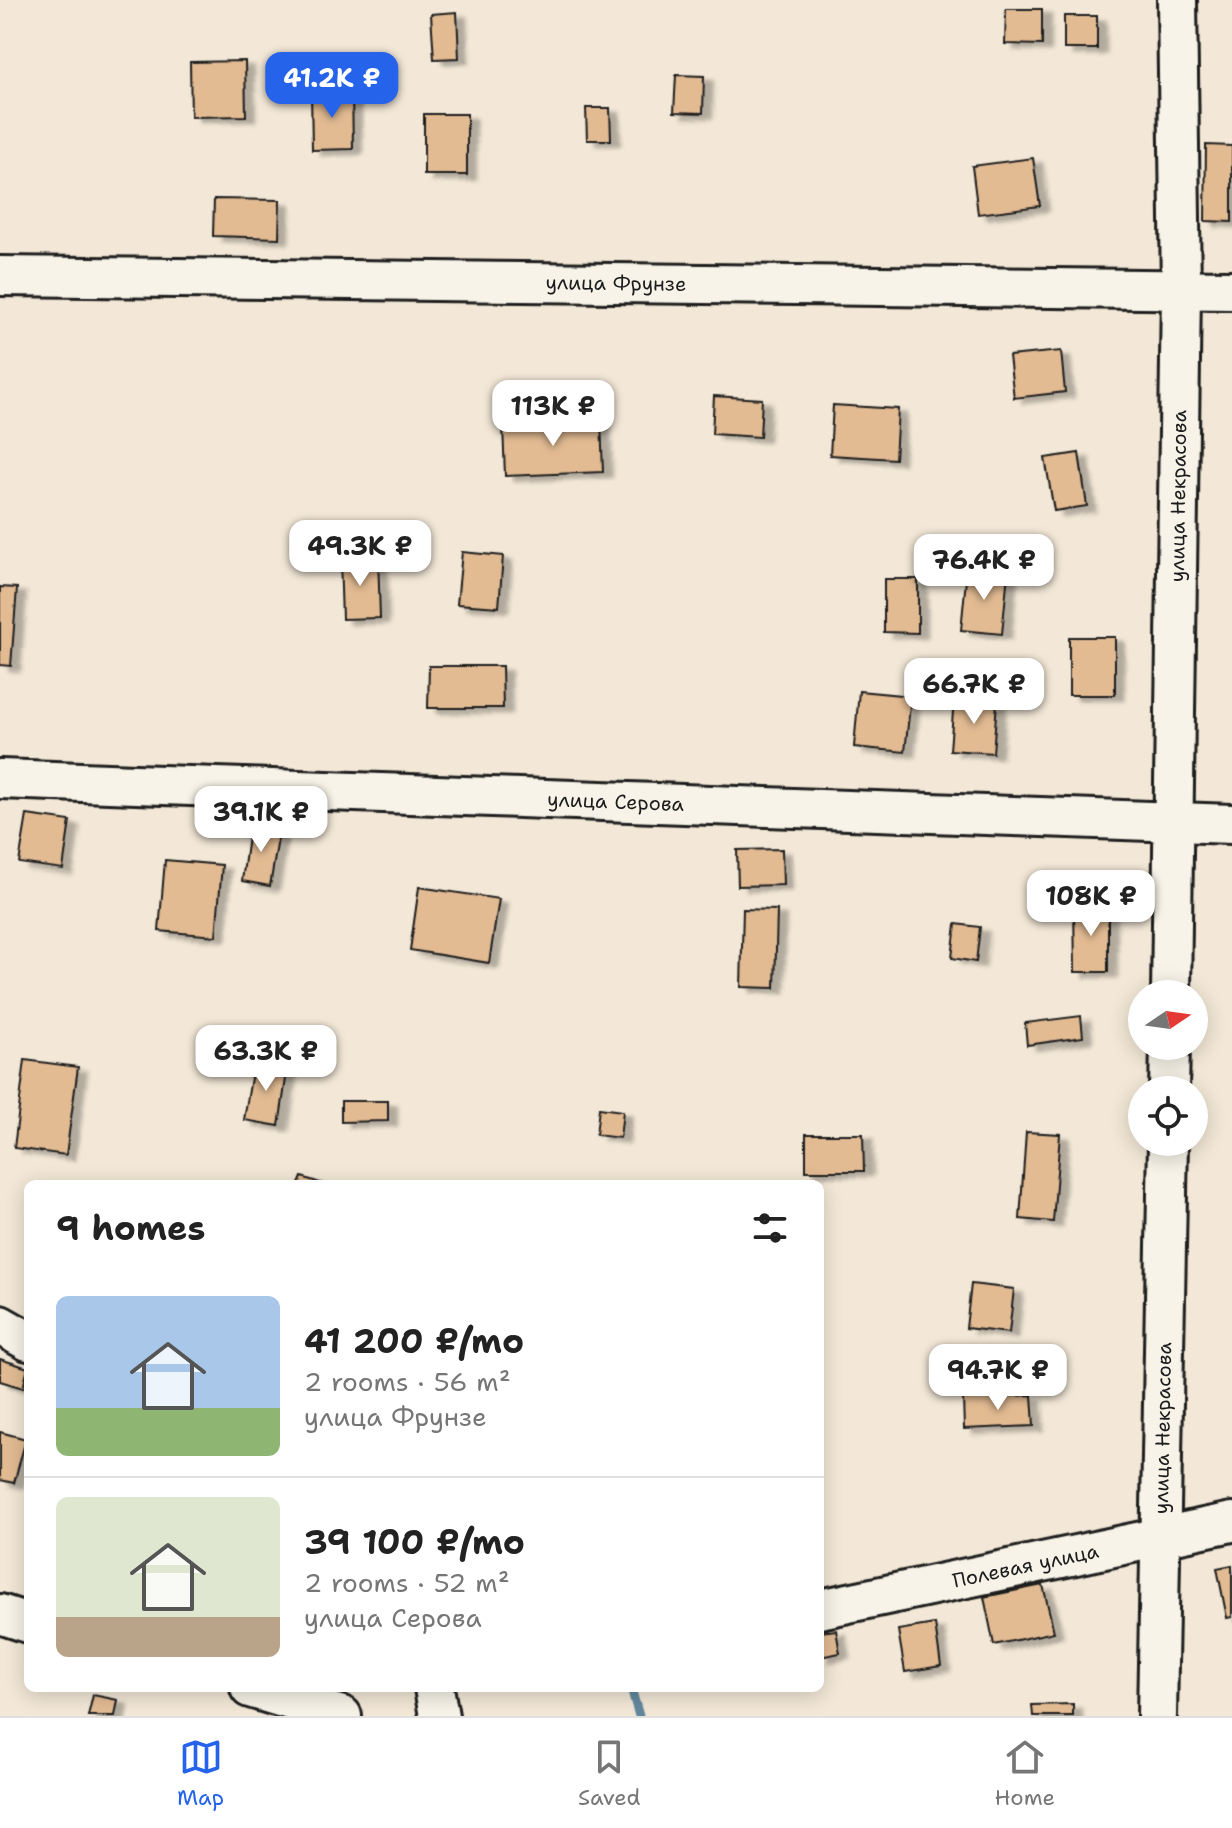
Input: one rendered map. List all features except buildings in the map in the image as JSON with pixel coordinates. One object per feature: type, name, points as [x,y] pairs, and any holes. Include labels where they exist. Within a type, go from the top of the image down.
[{"type":"street","name":"улица Некрасова","points":[[1171,980],[1181,290],[1177,0]]},
{"type":"street","name":"улица Фрунзе","points":[[0,276],[1232,290]]},
{"type":"street","name":"улица Серова","points":[[0,779],[1232,824]]},
{"type":"street","name":"улица Некрасова","points":[[1157,1716],[1168,1156]]},
{"type":"street","points":[[0,1325],[24,1339]]},
{"type":"street","name":"Полевая улица","points":[[824,1608],[1232,1522]]},
{"type":"street","points":[[0,1614],[24,1622]]},
{"type":"street","points":[[263,1692],[342,1716]]},
{"type":"street","points":[[435,1692],[439,1716]]},
{"type":"waterway","points":[[632,1692],[639,1716]]}]
